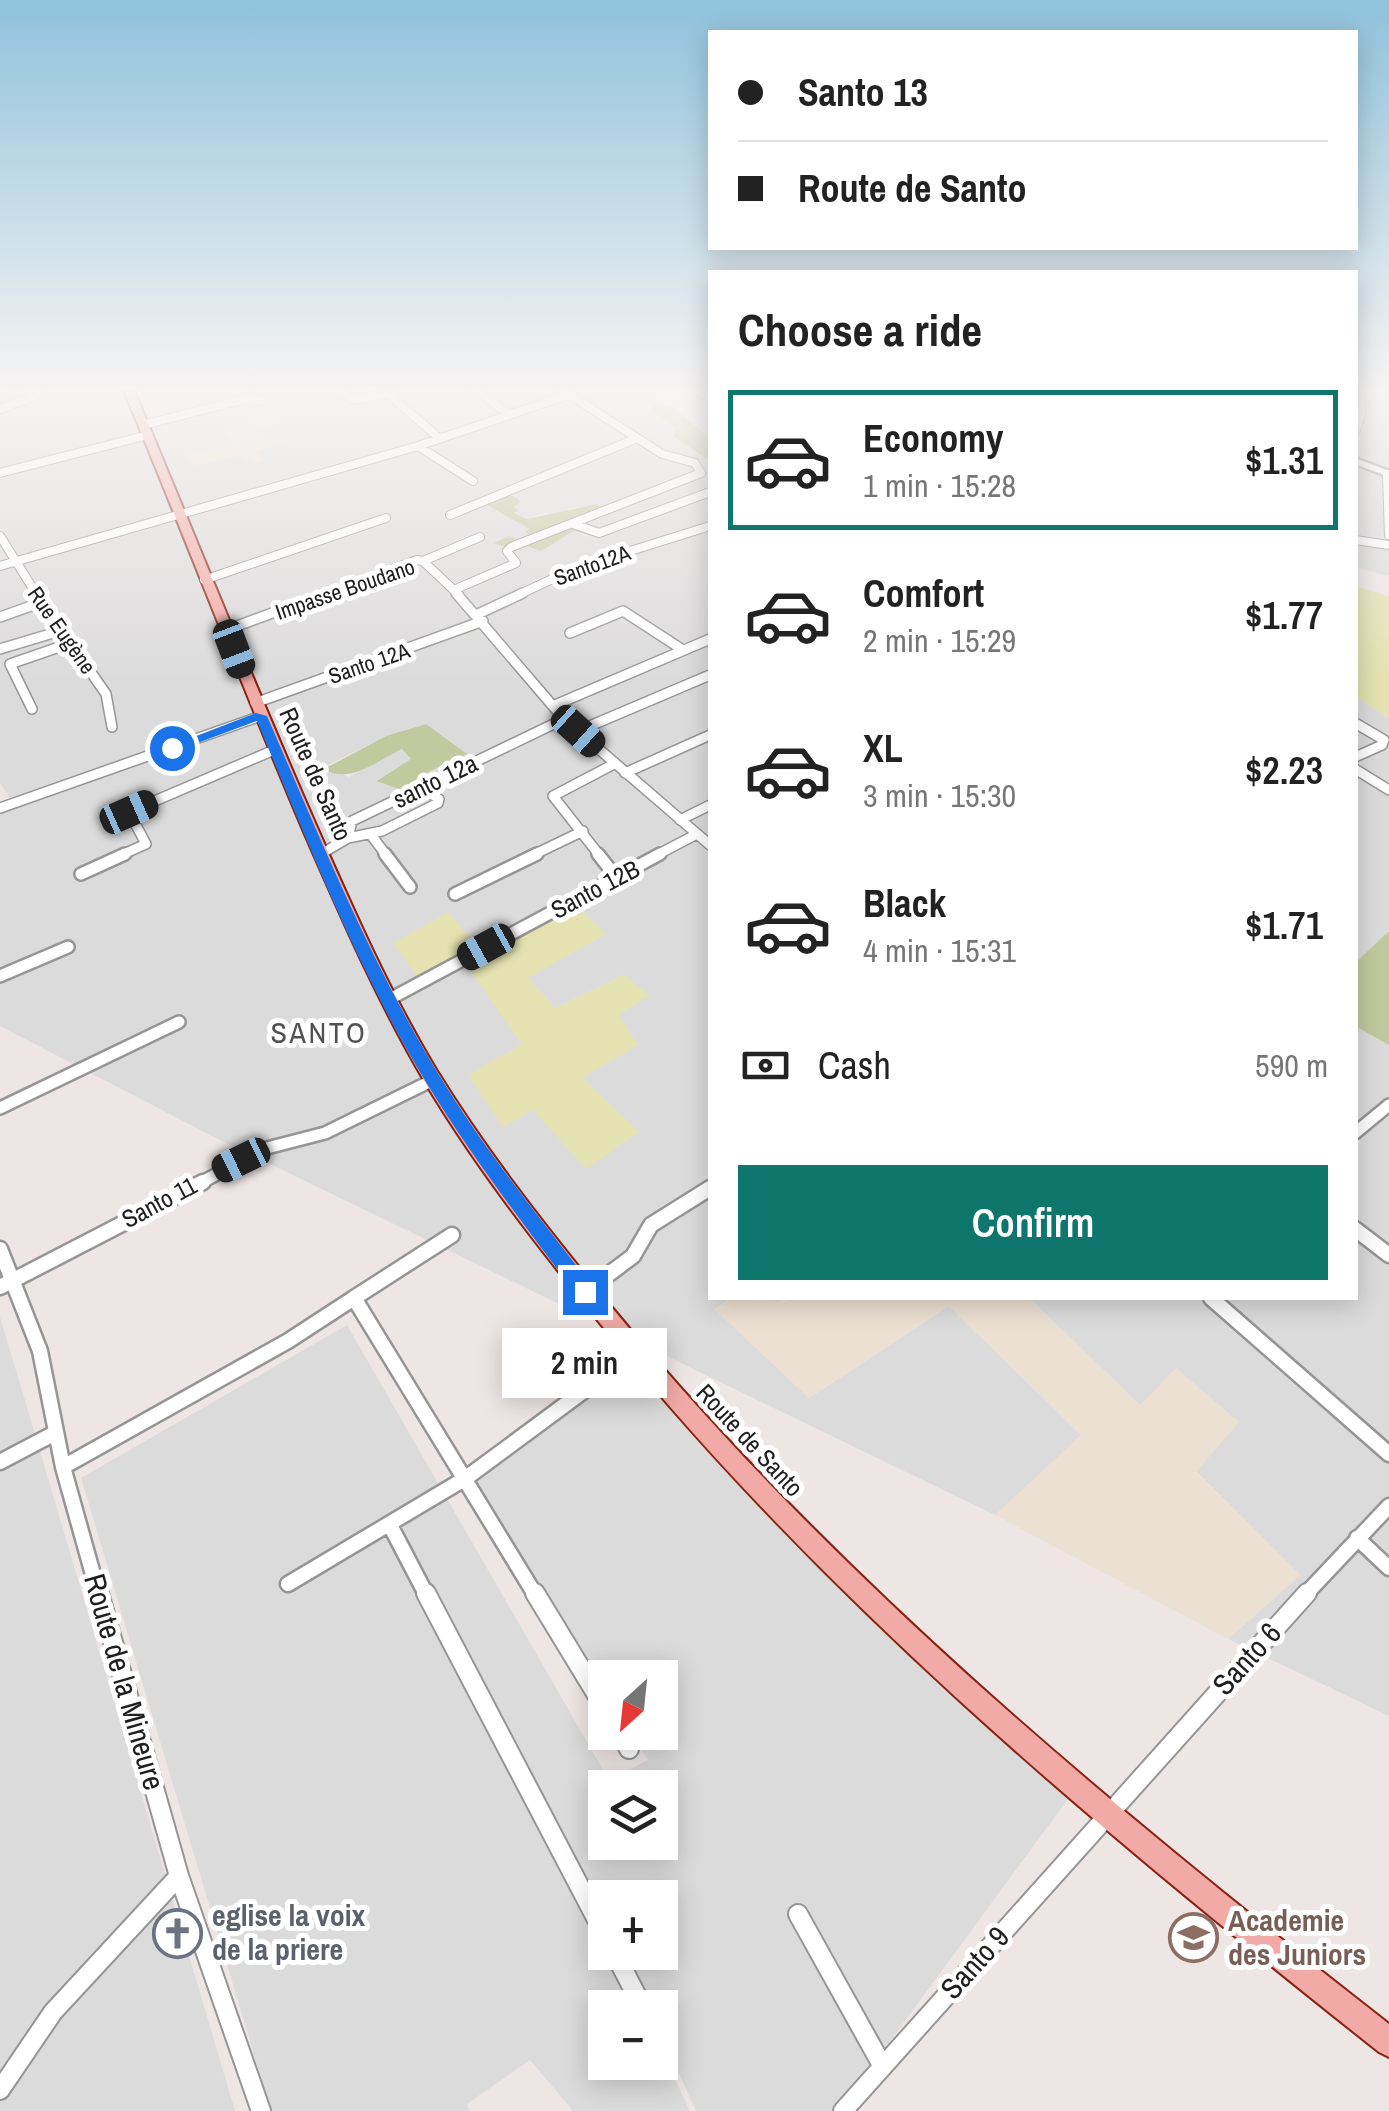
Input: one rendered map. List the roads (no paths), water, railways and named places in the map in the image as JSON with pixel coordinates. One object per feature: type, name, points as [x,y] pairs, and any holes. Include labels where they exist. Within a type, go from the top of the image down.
[{"type":"main road","name":"Route de Santo","points":[[168,485],[274,750],[388,1000],[433,1080],[585,1292],[707,1437],[841,1576],[1110,1816],[1389,2042]]},
{"type":"street","points":[[0,566],[281,485]]},
{"type":"street","points":[[450,515],[524,485]]},
{"type":"street","points":[[456,589],[516,563],[508,551],[511,547],[674,485]]},
{"type":"street","points":[[1388,485],[1389,535]]},
{"type":"street","points":[[574,524],[599,534],[708,489]]},
{"type":"street","points":[[204,580],[386,518]]},
{"type":"street","name":"Santo12A","points":[[480,617],[576,568],[708,527]]},
{"type":"street","name":"Rue Eugène","points":[[0,536],[68,644],[106,694],[112,727]]},
{"type":"street","points":[[423,561],[480,538]]},
{"type":"street","points":[[1358,540],[1389,545]]},
{"type":"street","name":"Impasse Boudano","points":[[226,630],[416,560],[423,561],[456,589],[564,719],[708,844]]},
{"type":"street","points":[[0,617],[42,602]]},
{"type":"street","points":[[570,632],[623,612],[683,650]]},
{"type":"street","name":"Santo 12A","points":[[0,808],[258,710],[480,617]]},
{"type":"street","points":[[0,649],[60,631]]},
{"type":"street","points":[[555,706],[708,640]]},
{"type":"street","points":[[32,709],[10,664],[68,644]]},
{"type":"street","points":[[578,731],[708,676]]},
{"type":"street","name":"santo 12a","points":[[320,854],[348,838],[352,821],[564,719]]},
{"type":"street","points":[[1358,725],[1384,740],[1382,745],[1358,757]]},
{"type":"street","points":[[625,773],[708,736]]},
{"type":"street","points":[[81,874],[146,844],[129,812],[274,750]]},
{"type":"street","points":[[614,764],[554,796],[616,877]]},
{"type":"street","points":[[1358,771],[1389,790]]},
{"type":"street","points":[[348,838],[371,835],[438,803],[421,788]]},
{"type":"street","points":[[680,820],[708,806]]},
{"type":"street","points":[[455,894],[583,831]]},
{"type":"street","points":[[371,835],[410,887]]},
{"type":"street","name":"Santo 12B","points":[[388,1000],[696,835]]},
{"type":"street","points":[[0,976],[68,947]]},
{"type":"street","points":[[0,1108],[179,1022]]},
{"type":"street","name":"Santo 11","points":[[6,1284],[267,1148],[325,1132],[433,1080]]},
{"type":"street","points":[[1358,1131],[1389,1105]]},
{"type":"street","points":[[585,1292],[634,1256],[652,1226],[708,1189]]},
{"type":"street","points":[[1358,1231],[1389,1254]]},
{"type":"street","points":[[63,1467],[288,1341],[452,1234]]},
{"type":"street","name":"Route de la Mineure","points":[[0,1249],[6,1284],[40,1351],[63,1467],[180,1876],[262,2111]]},
{"type":"street","points":[[354,1298],[588,1680]]},
{"type":"street","points":[[1212,1300],[1389,1454]]},
{"type":"street","points":[[288,1584],[466,1478],[635,1353]]},
{"type":"street","points":[[0,1462],[55,1432]]},
{"type":"street","name":"Santo 6","points":[[1110,1816],[1250,1654],[1389,1506]]},
{"type":"street","points":[[390,1525],[588,1903]]},
{"type":"street","points":[[1358,1538],[1389,1568]]},
{"type":"street","name":"Santo 9","points":[[843,2111],[1110,1816]]},
{"type":"street","points":[[0,2090],[53,2012],[180,1876]]},
{"type":"street","points":[[798,1914],[882,2065]]},
{"type":"place","name":"eglise la voix de la priere","points":[[177,1933]]},
{"type":"place","name":"Academie des Juniors","points":[[1193,1938]]},
{"type":"district","name":"SANTO","points":[[319,1033]]}]
